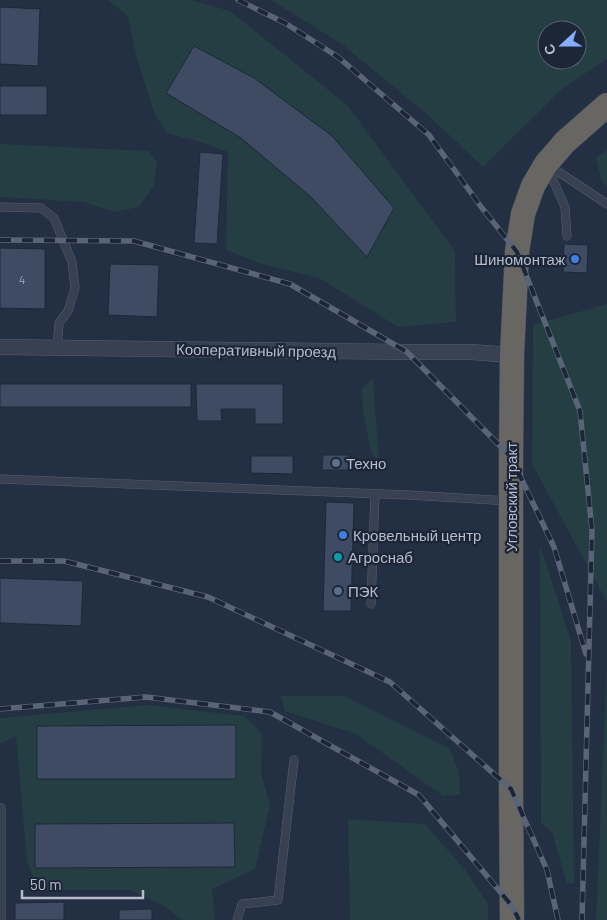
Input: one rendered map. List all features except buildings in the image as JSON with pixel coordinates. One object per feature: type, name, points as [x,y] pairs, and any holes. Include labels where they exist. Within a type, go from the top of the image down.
[{"type":"highway","name":"Угловский тракт","points":[[512,920],[512,355],[517,252],[523,214],[533,186],[546,164],[565,142],[607,105]]},
{"type":"street","name":"Кооперативный проезд","points":[[0,347],[471,352],[512,355]]},
{"type":"lane","points":[[546,164],[607,204]]},
{"type":"lane","points":[[546,164],[566,207],[567,236]]},
{"type":"lane","points":[[0,207],[41,208],[54,218],[72,262],[75,288],[68,312],[60,323],[57,348]]},
{"type":"lane","points":[[0,478],[512,501]]},
{"type":"lane","points":[[371,604],[375,494]]},
{"type":"lane","points":[[237,920],[242,904],[278,900],[294,760]]},
{"type":"lane","points":[[1,808],[1,920]]},
{"type":"green space","points":[[107,0],[192,0],[230,11],[348,106],[455,251],[456,322],[398,327],[319,278],[262,264],[226,250],[228,152],[201,142],[167,133],[155,115],[137,59],[128,16]]},
{"type":"green space","points":[[271,0],[607,0],[607,59],[563,88],[483,167],[429,116],[343,45]]},
{"type":"green space","points":[[0,144],[149,151],[157,162],[154,186],[139,207],[114,212],[84,202],[0,197]]},
{"type":"green space","points":[[607,150],[607,186],[602,182],[596,158]]},
{"type":"green space","points":[[607,304],[607,602],[532,464],[533,325]]},
{"type":"green space","points":[[373,378],[379,461],[371,452],[363,411],[362,389]]},
{"type":"green space","points":[[540,545],[571,641],[574,883],[567,884],[552,832],[541,823]]},
{"type":"green space","points":[[607,665],[607,920],[596,920]]},
{"type":"green space","points":[[281,696],[344,696],[450,749],[459,772],[460,795],[443,796],[356,734],[285,711]]},
{"type":"green space","points":[[148,705],[244,716],[262,733],[261,773],[270,805],[255,869],[212,889],[215,920],[181,920],[164,906],[130,890],[38,890],[27,861],[16,736],[0,744],[0,718]]},
{"type":"green space","points":[[348,819],[425,824],[465,870],[488,904],[488,920],[350,920]]},
{"type":"railway","points":[[238,0],[285,23],[338,57],[429,135],[482,208],[517,252],[580,411],[592,530],[582,920]]},
{"type":"railway","points":[[0,240],[134,241],[290,284],[407,352],[511,457],[554,547],[586,654]]},
{"type":"railway","points":[[0,561],[64,561],[208,597],[390,682],[511,789],[547,870],[558,920]]},
{"type":"railway","points":[[0,709],[146,697],[270,712],[419,795],[512,906],[519,920]]},
{"type":"place","name":"Шиномонтаж","points":[[575,259]]},
{"type":"place","name":"Техно","points":[[336,463]]},
{"type":"place","name":"Кровельный центр","points":[[343,535]]},
{"type":"place","name":"Агроснаб","points":[[338,557]]},
{"type":"place","name":"ПЭК","points":[[338,591]]}]
